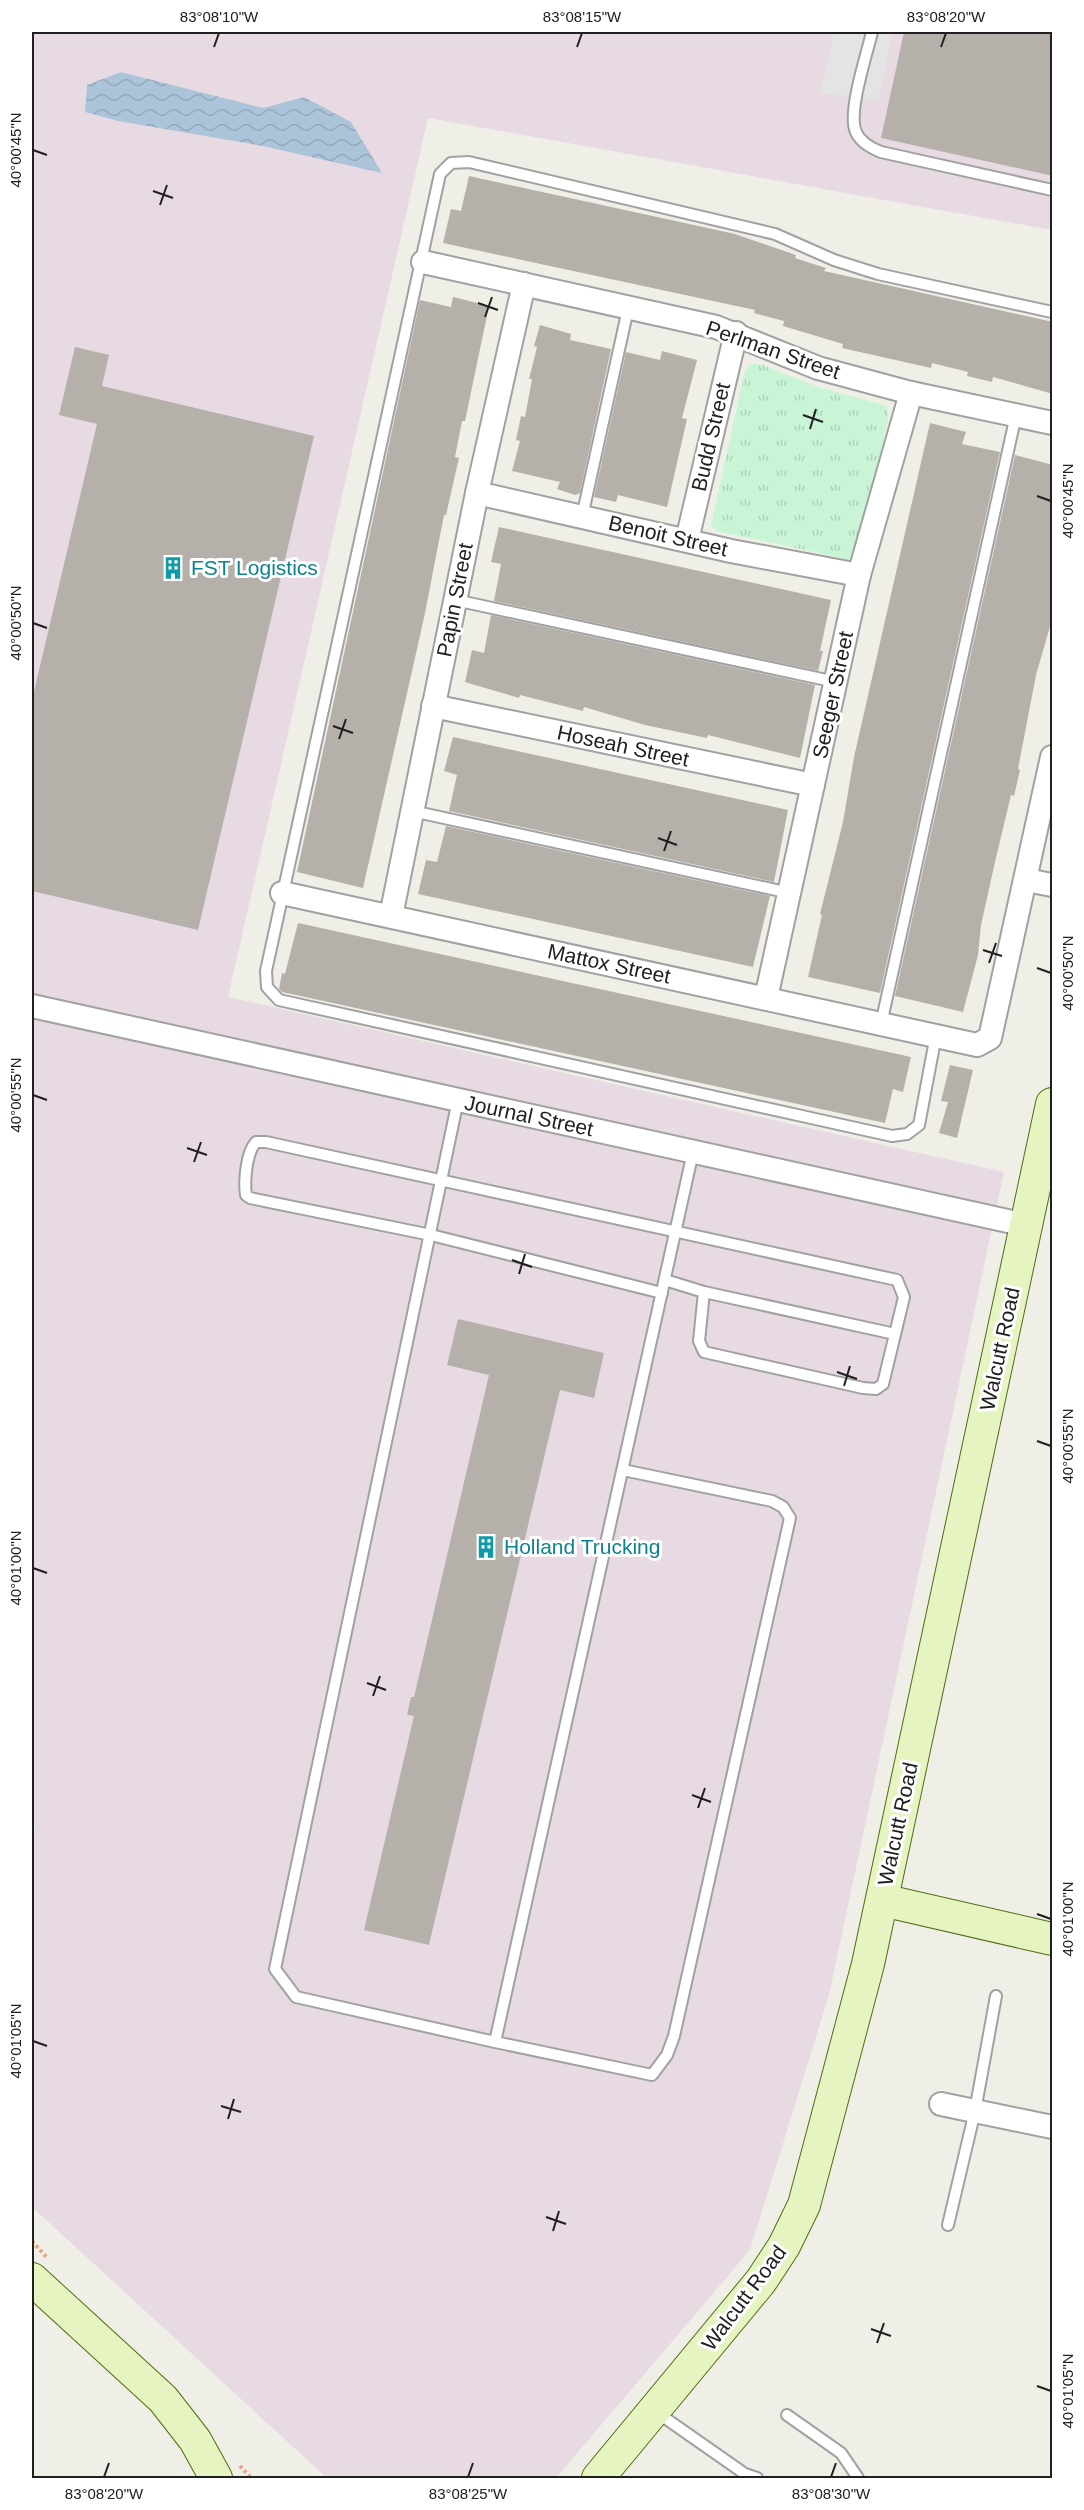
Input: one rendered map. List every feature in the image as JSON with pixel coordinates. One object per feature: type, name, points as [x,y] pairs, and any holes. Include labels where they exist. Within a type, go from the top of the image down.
[{"type":"street","name":"Perlman Street","points":[[423,262],[736,333],[818,368],[910,393],[1053,423]]},
{"type":"street","name":"Papin Street","points":[[391,916],[477,493],[524,284]]},
{"type":"street","name":"Budd Street","points":[[687,540],[736,333]]},
{"type":"street","name":"Seeger Street","points":[[766,999],[859,575],[910,393]]},
{"type":"street","name":"Benoit Street","points":[[477,493],[687,540],[859,575]]},
{"type":"street","name":"Hoseah Street","points":[[433,706],[813,785]]},
{"type":"street","name":"Mattox Street","points":[[282,893],[977,1045],[990,1038],[1053,757]]},
{"type":"street","points":[[1026,880],[1053,885]]},
{"type":"street","name":"Journal Street","points":[[32,1006],[1026,1225]]},
{"type":"street","name":"Walcutt Road","points":[[598,2478],[761,2281],[784,2246],[799,2215],[854,2019],[882,1900],[1053,1104]]},
{"type":"street","points":[[882,1900],[1053,1939]]},
{"type":"street","points":[[941,2104],[1053,2127]]},
{"type":"street","points":[[32,2279],[163,2399],[195,2440],[216,2478]]},
{"type":"lane","points":[[872,32],[854,115],[856,132],[867,145],[881,152],[1053,190]]},
{"type":"lane","points":[[936,1035],[919,1125],[907,1134],[892,1136],[279,1000],[267,987],[266,971],[423,262],[440,174],[451,163],[469,162],[776,234],[834,260],[878,274],[1053,312]]},
{"type":"lane","points":[[582,517],[628,309]]},
{"type":"lane","points":[[881,1024],[1016,415]]},
{"type":"lane","points":[[455,600],[836,682]]},
{"type":"lane","points":[[412,811],[790,893]]},
{"type":"lane","points":[[458,1100],[275,1969],[297,1997],[652,2075],[667,2055],[674,2036],[790,1518],[783,1507],[772,1501],[623,1470]]},
{"type":"lane","points":[[662,1293],[431,1236],[250,1198],[246,1195],[245,1187],[251,1148],[256,1142],[266,1142],[897,1281],[904,1297],[883,1384],[876,1389],[863,1388],[704,1352],[699,1341],[704,1292]]},
{"type":"lane","points":[[495,2042],[693,1152]]},
{"type":"lane","points":[[665,1280],[704,1292],[895,1335]]},
{"type":"lane","points":[[948,2225],[975,2111],[996,1995]]},
{"type":"lane","points":[[655,2411],[745,2474],[757,2478]]},
{"type":"lane","points":[[787,2415],[841,2453],[858,2478]]},
{"type":"shaded area","points":[[32,32],[1052,32],[1052,230],[428,118],[228,997],[1004,1172],[829,1995],[750,2250],[556,2478],[327,2478],[32,2207],[32,1845],[35,1824],[32,1824]]},
{"type":"shaded area","points":[[834,32],[893,32],[878,100],[821,93]]},
{"type":"green space","points":[[751,364],[760,364],[818,387],[887,406],[888,419],[860,550],[854,558],[847,559],[716,531],[711,525],[745,371]]},
{"type":"water","points":[[121,72],[263,108],[304,97],[351,122],[382,173],[258,145],[118,121],[85,112],[87,85]]},
{"type":"building","points":[[904,32],[1053,32],[1053,176],[881,138]]},
{"type":"building","points":[[469,176],[735,234],[796,255],[795,258],[826,268],[824,271],[1053,322],[1053,394],[993,377],[992,382],[967,376],[968,372],[932,363],[931,368],[842,348],[843,344],[783,326],[784,321],[754,313],[755,310],[443,243],[451,209],[461,211]]},
{"type":"building","points":[[453,297],[489,306],[465,421],[462,421],[455,457],[459,458],[446,515],[444,515],[424,618],[363,888],[297,872],[420,300],[451,307]]},
{"type":"building","points":[[540,325],[571,334],[570,340],[611,349],[580,493],[575,495],[557,489],[560,482],[512,471],[520,441],[516,440],[521,416],[525,417],[532,379],[529,379],[537,347],[534,346]]},
{"type":"building","name":"FST Logistics","points":[[75,347],[109,355],[102,386],[314,436],[198,930],[32,891],[32,700],[97,424],[59,415]]},
{"type":"building","points":[[662,351],[697,360],[682,418],[687,419],[667,507],[618,495],[616,502],[594,497],[626,352],[660,360]]},
{"type":"building","points":[[930,423],[966,432],[962,444],[1000,452],[880,993],[808,977],[822,915],[820,914],[843,822],[854,757]]},
{"type":"building","points":[[1015,455],[1053,465],[1053,616],[1036,675],[1018,769],[1020,770],[1014,796],[1011,795],[995,862],[981,925],[978,955],[963,1012],[895,996]]},
{"type":"building","points":[[499,527],[831,600],[818,671],[494,601],[501,564],[491,562]]},
{"type":"building","points":[[491,615],[815,685],[800,758],[708,735],[707,738],[645,725],[584,707],[583,711],[520,695],[519,698],[465,682],[472,650],[484,653]]},
{"type":"building","points":[[453,737],[788,810],[774,882],[449,811],[457,775],[444,771]]},
{"type":"building","points":[[446,826],[770,896],[753,967],[418,894],[426,860],[437,862]]},
{"type":"building","points":[[298,923],[911,1057],[903,1092],[893,1089],[885,1123],[282,992],[279,989],[282,973],[285,974]]},
{"type":"building","points":[[950,1065],[973,1070],[957,1138],[939,1133],[948,1102],[941,1101]]},
{"type":"building","name":"Holland Trucking","points":[[458,1319],[604,1353],[594,1398],[560,1390],[429,1945],[364,1930],[414,1716],[407,1715],[411,1697],[414,1697],[489,1375],[447,1365]]},
{"type":"place","name":"FST Logistics","points":[[173,568]]},
{"type":"place","name":"Holland Trucking","points":[[486,1547]]}]
